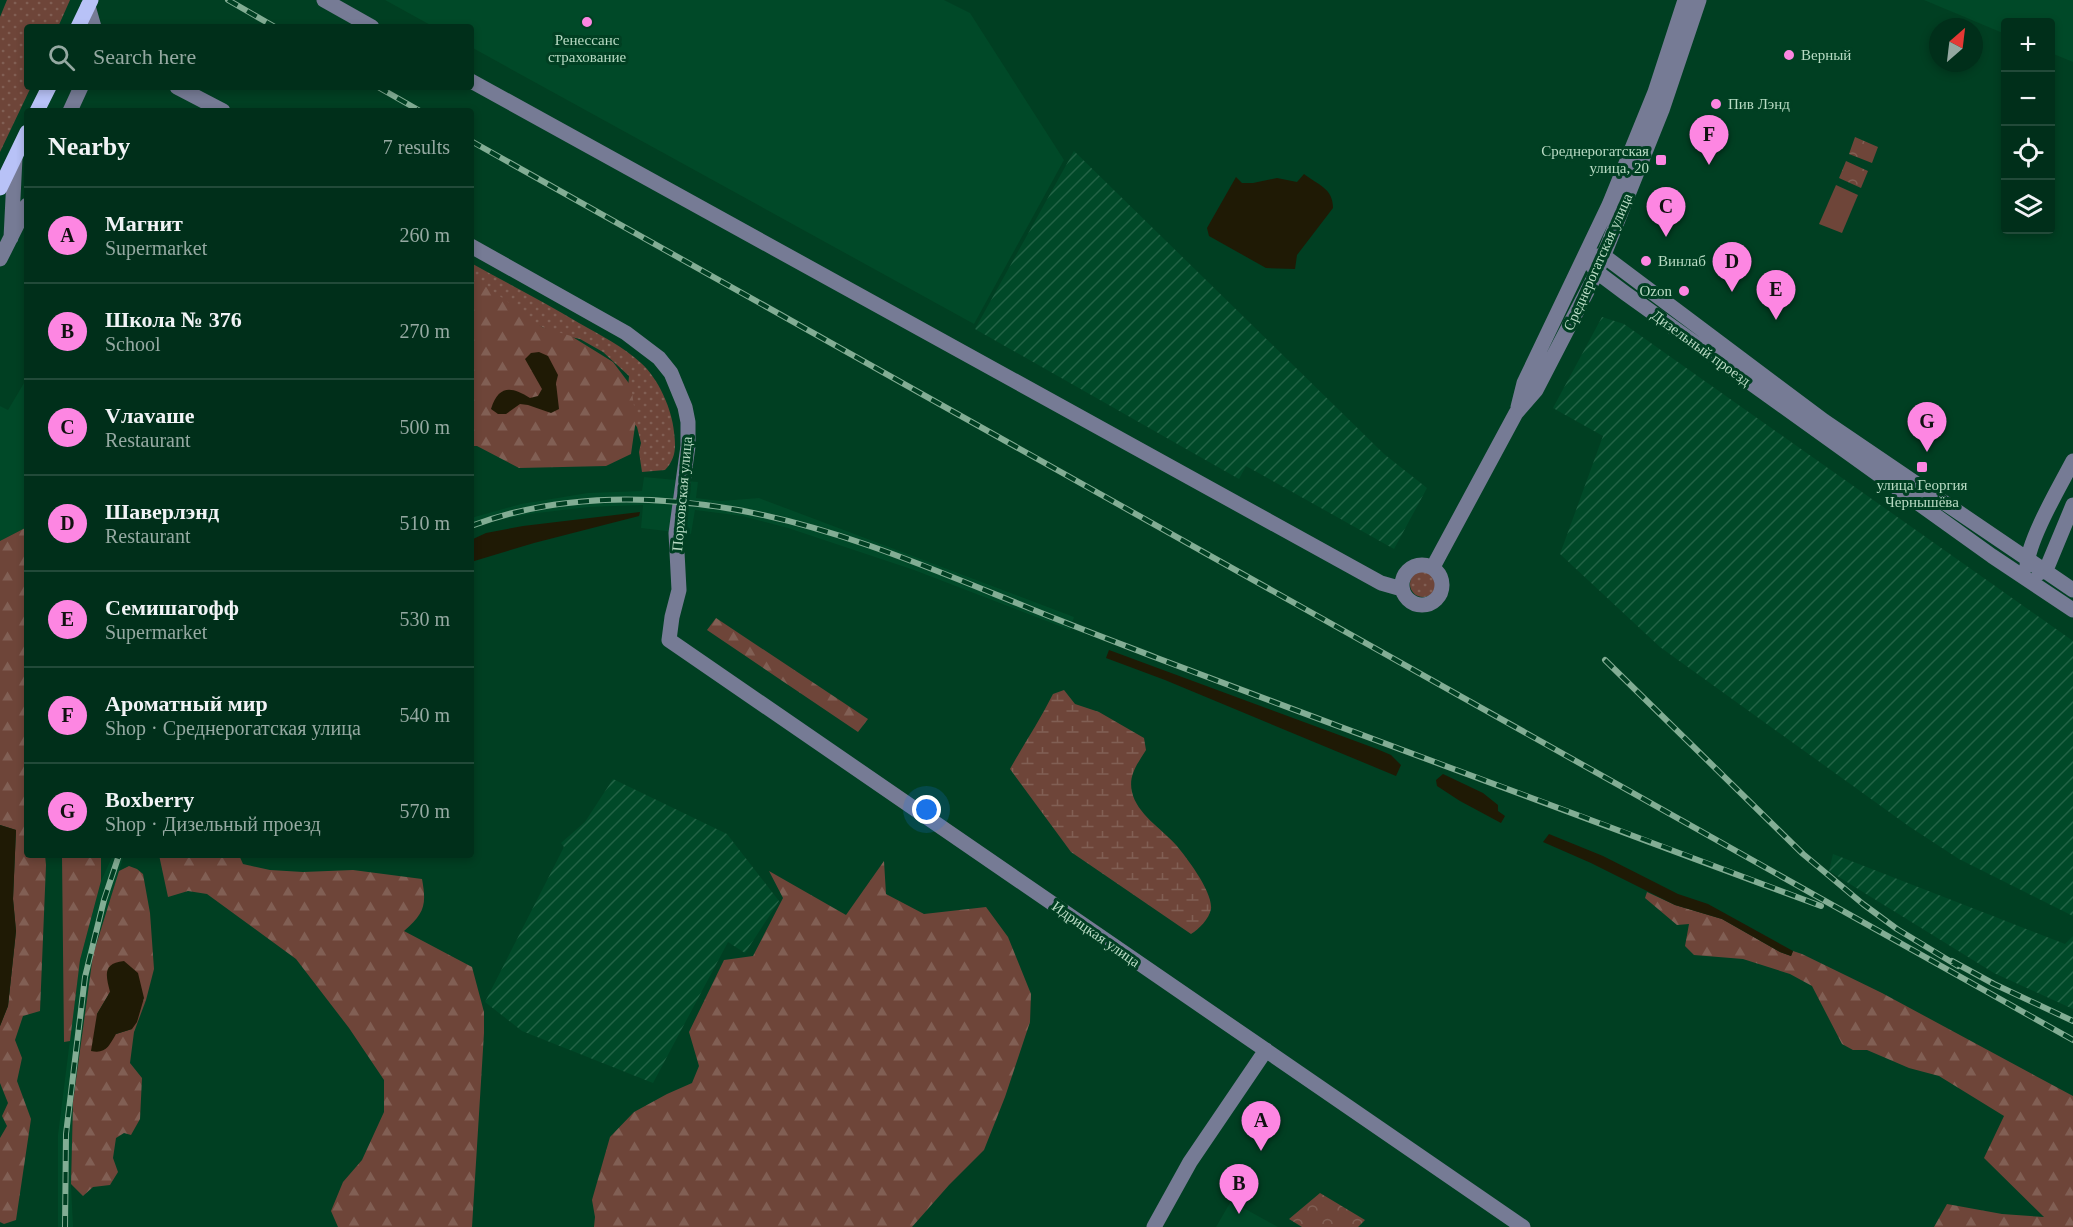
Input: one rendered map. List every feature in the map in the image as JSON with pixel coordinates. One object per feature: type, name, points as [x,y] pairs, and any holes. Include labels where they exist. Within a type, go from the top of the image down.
[{"type":"main road","points":[[79,24],[89,3]]},
{"type":"main road","points":[[38,108],[48,90]]},
{"type":"main road","points":[[0,188],[24,138]]},
{"type":"street","points":[[324,0],[367,24]]},
{"type":"street","name":"Среднерогатская улица","points":[[1516,413],[1524,383],[1609,205],[1650,103],[1684,0]]},
{"type":"street","name":"Среднерогатская улица","points":[[1433,567],[1516,413],[1536,390],[1597,272],[1662,110],[1699,0]]},
{"type":"street","points":[[89,3],[93,24]]},
{"type":"street","points":[[474,83],[1380,584],[1402,589]]},
{"type":"street","points":[[71,108],[80,90]]},
{"type":"street","points":[[183,90],[217,108]]},
{"type":"street","points":[[11,238],[15,158]]},
{"type":"street","points":[[0,259],[24,211]]},
{"type":"street","name":"Порховская улица","points":[[474,248],[626,333],[659,358],[671,373],[685,406],[688,446],[676,533],[679,590],[669,640]]},
{"type":"street","points":[[1585,256],[1604,256]]},
{"type":"street","name":"Дизельный проезд","points":[[1585,256],[1597,272],[1812,428],[2073,610]]},
{"type":"street","name":"Дизельный проезд","points":[[1604,256],[1824,421],[2073,590]]},
{"type":"street","points":[[2073,461],[2027,557],[2026,579],[2046,570],[2073,505]]},
{"type":"street","points":[[1422,564],[1433,567],[1441,575],[1443,587],[1438,597],[1424,605],[1408,599],[1402,589],[1403,577],[1411,568],[1422,564]]},
{"type":"street","name":"Идрицкая улица","points":[[669,640],[1523,1227]]},
{"type":"street","points":[[1154,1227],[1190,1162],[1266,1050]]},
{"type":"shaded area","points":[[385,0],[944,0],[970,13],[1064,160],[974,324],[474,49],[474,24],[429,24]]},
{"type":"shaded area","points":[[1924,0],[2073,0],[2073,62],[2055,55],[2055,18],[2001,18],[2001,32],[1983,25],[1983,18],[1967,18]]},
{"type":"shaded area","points":[[1074,151],[1384,454],[1427,488],[1394,549],[1246,466],[1239,479],[975,329]]},
{"type":"shaded area","points":[[1304,174],[1328,191],[1333,208],[1297,255],[1295,269],[1266,268],[1209,236],[1207,228],[1236,177],[1242,183],[1277,178],[1297,182]]},
{"type":"shaded area","points":[[1602,317],[1624,324],[2073,641],[2073,916],[1959,859],[1910,827],[1660,647],[1560,554],[1603,436],[1553,408]]},
{"type":"shaded area","points":[[539,352],[548,356],[558,375],[556,383],[559,409],[551,413],[520,404],[506,414],[498,414],[491,409],[498,395],[507,390],[530,398],[538,396],[542,389],[525,359],[531,353]]},
{"type":"shaded area","points":[[24,383],[24,529],[0,541],[0,406],[8,410]]},
{"type":"shaded area","points":[[644,477],[698,482],[696,498],[720,501],[759,498],[1074,617],[1070,630],[914,570],[788,528],[742,516],[695,510],[691,534],[641,528],[643,505],[589,507],[529,514],[474,528],[474,517],[521,504],[588,493],[642,491]]},
{"type":"shaded area","points":[[640,512],[639,516],[474,561],[474,539],[486,533],[523,526]]},
{"type":"shaded area","points":[[1109,650],[1377,749],[1391,755],[1401,765],[1396,776],[1165,680],[1106,658]]},
{"type":"shaded area","points":[[1443,774],[1483,793],[1498,805],[1498,811],[1505,816],[1501,823],[1437,786],[1436,780]]},
{"type":"shaded area","points":[[613,779],[727,834],[779,901],[745,953],[728,942],[653,1083],[522,1031],[485,1002],[564,847],[561,843],[585,822]]},
{"type":"shaded area","points":[[0,825],[16,830],[13,899],[16,931],[8,1006],[0,1026]]},
{"type":"shaded area","points":[[1549,834],[1603,856],[1678,894],[1708,904],[1793,951],[1791,956],[1722,919],[1675,905],[1543,842]]},
{"type":"shaded area","points":[[1833,854],[2065,944],[2073,936],[2073,1009],[1994,973],[1829,871]]},
{"type":"shaded area","points":[[112,858],[123,858],[93,955],[73,1102],[71,1184],[73,1227],[58,1227],[58,1135],[80,960],[101,881]]},
{"type":"shaded area","points":[[124,961],[138,973],[144,998],[137,1022],[132,1029],[116,1034],[104,1050],[91,1051],[97,1014],[110,992],[107,971],[112,964]]},
{"type":"shaded area","points":[[1231,1201],[1278,1227],[1216,1227]]},
{"type":"green space","points":[[7,0],[70,0],[59,24],[24,24],[24,90],[30,90],[0,152],[0,17]]},
{"type":"green space","points":[[1855,137],[1878,147],[1872,163],[1849,154]]},
{"type":"green space","points":[[1846,161],[1868,171],[1861,188],[1839,178]]},
{"type":"green space","points":[[1836,185],[1858,195],[1842,233],[1819,224]]},
{"type":"green space","points":[[474,265],[612,342],[647,369],[663,394],[673,423],[674,452],[665,470],[642,472],[639,452],[641,443],[637,427],[630,419],[627,401],[629,376],[603,352],[580,339],[557,334],[512,313],[474,285]]},
{"type":"green space","points":[[474,280],[542,327],[571,336],[613,362],[631,386],[636,419],[631,454],[606,466],[519,468],[474,446]]},
{"type":"green space","points":[[24,529],[24,858],[45,858],[46,865],[40,1011],[23,1016],[15,1040],[22,1058],[17,1081],[31,1119],[16,1220],[4,1224],[0,1222],[0,1138],[7,1126],[2,1116],[8,1103],[0,1083],[0,1026],[8,1006],[16,931],[13,899],[16,830],[0,825],[0,541]]},
{"type":"green space","points":[[1423,571],[1432,575],[1436,584],[1432,593],[1423,597],[1414,593],[1410,584],[1414,575]]},
{"type":"green space","points":[[716,618],[868,719],[858,732],[707,630]]},
{"type":"green space","points":[[1064,690],[1075,704],[1099,712],[1144,738],[1146,750],[1131,780],[1135,800],[1144,814],[1186,858],[1204,885],[1211,902],[1208,916],[1191,934],[1071,852],[1010,769],[1053,694]]},
{"type":"green space","points":[[62,858],[101,858],[101,881],[80,960],[70,1041],[64,1042]]},
{"type":"green space","points":[[160,858],[240,858],[243,864],[270,870],[303,872],[353,870],[422,879],[424,903],[420,914],[404,931],[472,967],[484,1012],[472,1227],[338,1227],[331,1211],[343,1182],[362,1160],[384,1112],[384,1080],[349,1028],[296,959],[207,894],[188,891],[168,897]]},
{"type":"green space","points":[[884,861],[886,894],[924,914],[986,907],[1008,937],[1031,994],[1030,1022],[1005,1097],[984,1150],[912,1227],[594,1227],[592,1200],[610,1137],[634,1112],[692,1083],[699,1066],[689,1032],[724,960],[753,956],[783,898],[769,871],[846,915]]},
{"type":"green space","points":[[129,866],[143,874],[150,913],[154,969],[134,1032],[130,1063],[142,1078],[140,1119],[131,1135],[124,1133],[116,1138],[113,1158],[118,1172],[110,1185],[93,1187],[83,1196],[71,1184],[73,1102],[93,955],[119,871]],"holes":[[[110,992],[132,1029],[116,1034],[97,1014]]]},
{"type":"green space","points":[[1647,892],[1675,905],[1722,919],[1780,952],[1791,956],[1793,951],[1802,954],[1882,993],[2073,1096],[2073,1227],[1934,1227],[1947,1204],[2002,1214],[2044,1217],[1984,1158],[2004,1116],[1939,1076],[1909,1068],[1867,1050],[1853,1050],[1842,1044],[1812,986],[1790,974],[1743,959],[1694,955],[1685,946],[1689,924],[1677,925],[1645,898]]},
{"type":"green space","points":[[1320,1193],[1365,1220],[1358,1227],[1302,1227],[1289,1219]]},
{"type":"railway","points":[[228,0],[270,24]]},
{"type":"railway","points":[[383,90],[415,108]]},
{"type":"railway","points":[[474,143],[2073,1040]]},
{"type":"railway","points":[[474,525],[535,508],[600,500],[634,500],[699,504],[770,516],[807,526],[917,563],[1157,658],[1821,906]]},
{"type":"railway","points":[[1605,660],[1803,854],[1897,929],[1958,966]]},
{"type":"railway","points":[[65,1227],[66,1134],[85,977],[104,900],[118,858]]},
{"type":"railway","points":[[1952,961],[1994,984],[2073,1021]]},
{"type":"place","name":"Ренессанс страхование","points":[[587,22]]},
{"type":"place","name":"Верный","points":[[1789,55]]},
{"type":"place","name":"Пив Лэнд","points":[[1716,104]]},
{"type":"place","name":"Среднерогатская улица, 20","points":[[1661,160]]},
{"type":"place","name":"Ароматный мир","points":[[1709,165]]},
{"type":"place","name":"Vлаvаше","points":[[1666,237]]},
{"type":"place","name":"Винлаб","points":[[1646,261]]},
{"type":"place","name":"Ozon","points":[[1684,291]]},
{"type":"place","name":"Шаверлэнд","points":[[1732,292]]},
{"type":"place","name":"Семишагофф","points":[[1776,320]]},
{"type":"place","name":"Boxberry","points":[[1927,452]]},
{"type":"place","name":"улица Георгия Чернышёва","points":[[1922,467]]},
{"type":"place","name":"Магнит","points":[[1261,1151]]},
{"type":"place","name":"Школа № 376","points":[[1239,1214]]}]
